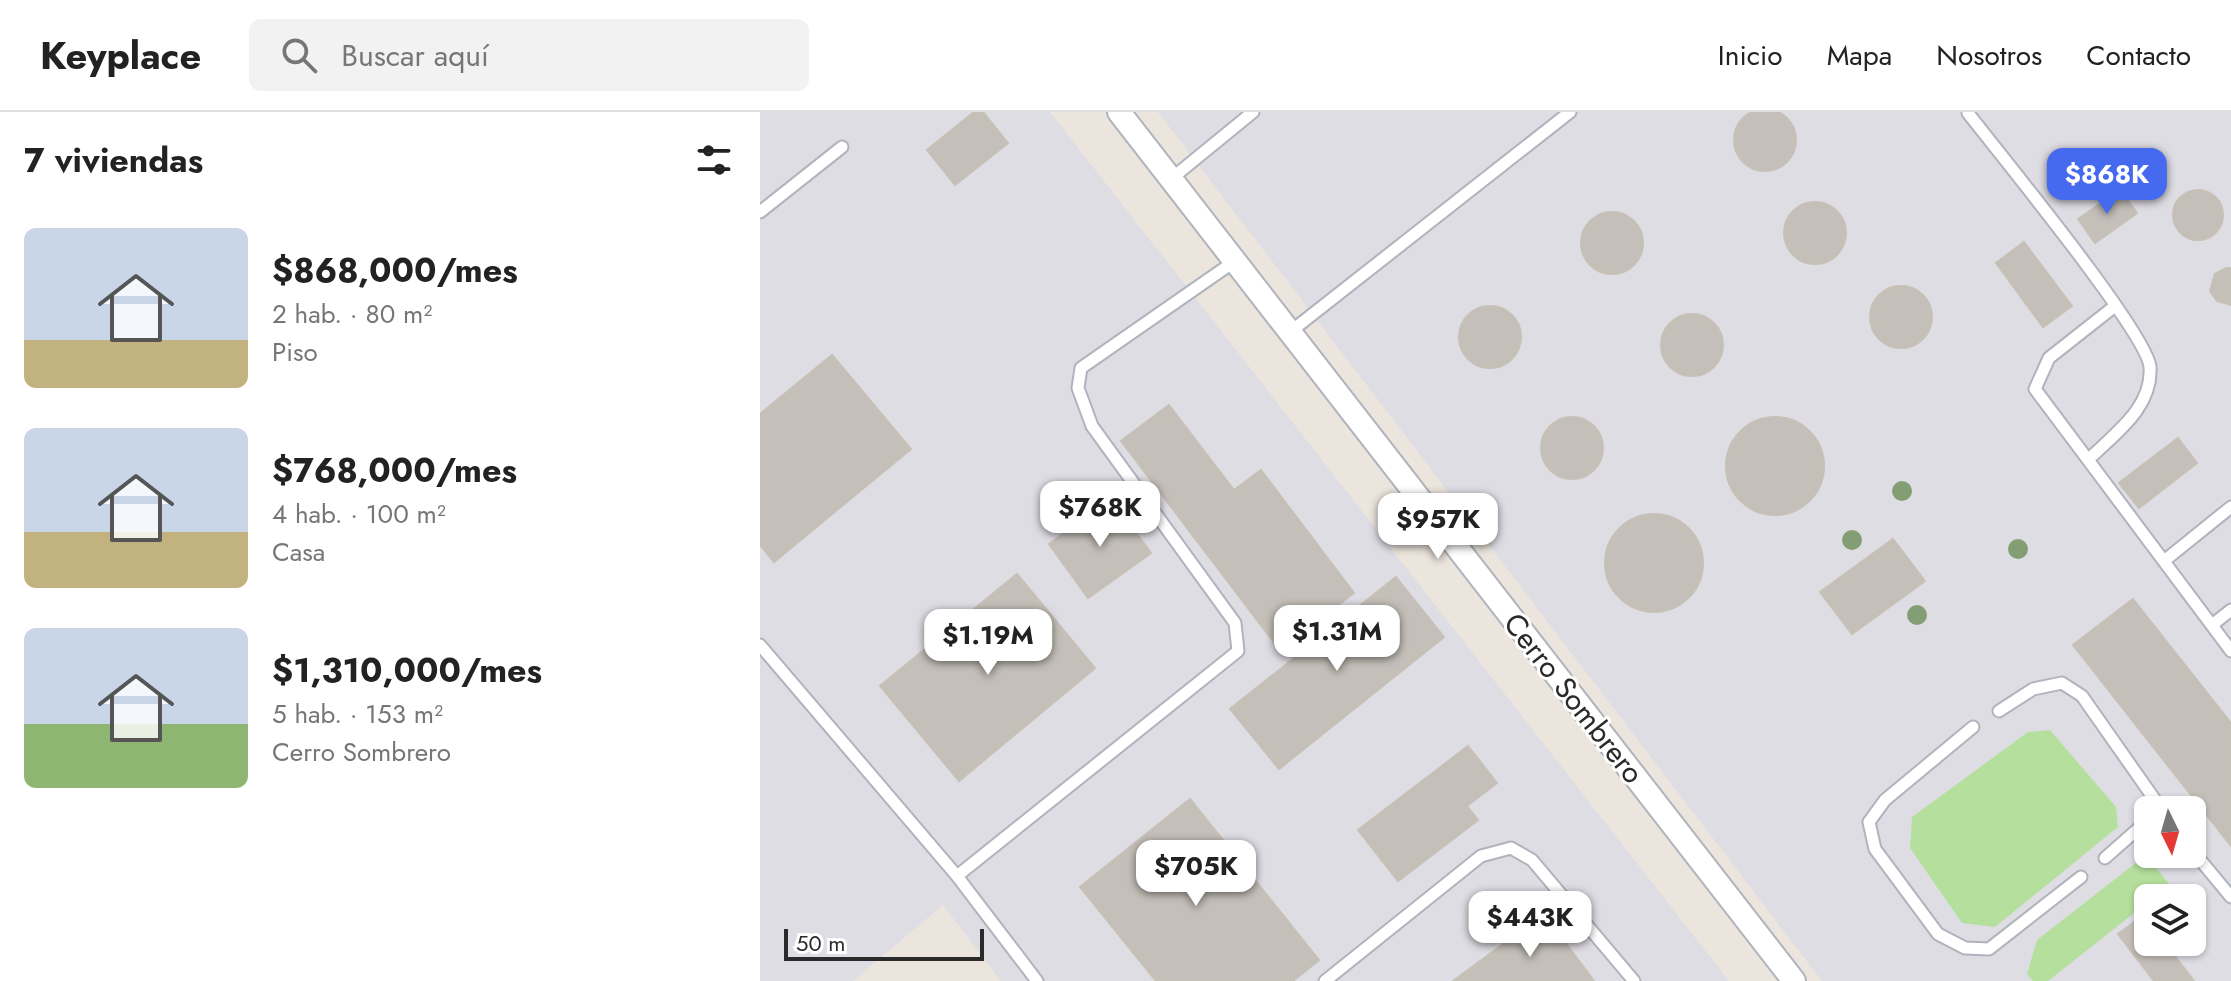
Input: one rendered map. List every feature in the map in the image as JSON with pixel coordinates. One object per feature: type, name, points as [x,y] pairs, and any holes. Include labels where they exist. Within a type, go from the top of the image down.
[{"type":"street","name":"Cerro Sombrero","points":[[1119,112],[1794,981]]},
{"type":"lane","points":[[1171,179],[1253,112]]},
{"type":"lane","points":[[1290,332],[1570,112]]},
{"type":"lane","points":[[1968,113],[2115,306],[2150,366],[2143,405],[2088,460]]},
{"type":"lane","points":[[760,212],[842,147]]},
{"type":"lane","points":[[957,876],[1238,651],[1235,623],[1092,426],[1078,388],[1081,368],[1235,261]]},
{"type":"lane","points":[[2115,306],[2049,358],[2035,389],[2231,651]]},
{"type":"lane","points":[[2164,561],[2231,507]]},
{"type":"lane","points":[[2212,625],[2231,610]]},
{"type":"lane","points":[[760,645],[957,876],[1037,981]]},
{"type":"lane","points":[[1999,711],[2033,689],[2062,683],[2082,696],[2152,796]]},
{"type":"lane","points":[[1973,727],[1885,800],[1869,822],[1875,849],[1938,934],[1965,948],[1989,949],[2081,877]]},
{"type":"lane","points":[[2105,858],[2134,832]]},
{"type":"lane","points":[[1325,981],[1481,856],[1511,848],[1532,860],[1634,981]]},
{"type":"lane","points":[[2206,867],[2231,897]]},
{"type":"shaded area","points":[[760,112],[1050,112],[1729,981],[1001,981],[943,905],[853,981],[760,981]]},
{"type":"shaded area","points":[[1158,112],[2231,112],[2231,981],[1822,981]]},
{"type":"green space","points":[[2050,730],[2116,807],[2118,827],[1995,927],[1962,923],[1910,848],[1912,817],[2028,732]]},
{"type":"green space","points":[[2134,864],[2134,868],[2156,868],[2169,884],[2134,884],[2134,913],[2048,981],[2033,981],[2027,974],[2037,940]]},
{"type":"building","points":[[1765,109],[1787,118],[1796,140],[1787,162],[1765,171],[1743,162],[1734,140],[1743,118]]},
{"type":"building","points":[[974,112],[983,112],[1008,143],[955,185],[927,150]]},
{"type":"building","points":[[2120,190],[2137,213],[2095,243],[2078,219]]},
{"type":"building","points":[[2198,190],[2216,197],[2223,215],[2216,233],[2198,240],[2180,233],[2173,215],[2180,197]]},
{"type":"building","points":[[1815,202],[1827,204],[1837,211],[1844,221],[1844,245],[1837,255],[1827,262],[1815,264],[1803,262],[1793,255],[1786,245],[1784,233],[1786,221],[1793,211],[1803,204]]},
{"type":"building","points":[[1612,212],[1624,214],[1634,221],[1641,231],[1641,255],[1634,265],[1624,272],[1612,274],[1600,272],[1590,265],[1583,255],[1581,243],[1583,231],[1590,221],[1600,214]]},
{"type":"building","points":[[2024,242],[2072,306],[2043,327],[1996,263]]},
{"type":"building","points":[[2231,268],[2231,305],[2217,301],[2210,291],[2215,274]]},
{"type":"building","points":[[1901,286],[1913,288],[1923,295],[1930,305],[1930,329],[1923,339],[1913,346],[1901,348],[1889,346],[1879,339],[1872,329],[1870,317],[1872,305],[1879,295],[1889,288]]},
{"type":"building","points":[[1490,306],[1502,308],[1512,315],[1519,325],[1519,349],[1512,359],[1502,366],[1490,368],[1478,366],[1468,359],[1461,349],[1459,337],[1461,325],[1468,315],[1478,308]]},
{"type":"building","points":[[1692,314],[1704,316],[1714,323],[1721,333],[1721,357],[1714,367],[1704,374],[1692,376],[1680,374],[1670,367],[1663,357],[1661,345],[1663,333],[1670,323],[1680,316]]},
{"type":"building","points":[[832,355],[911,449],[774,562],[760,545],[760,414]]},
{"type":"building","points":[[1169,405],[1234,490],[1261,470],[1354,593],[1279,649],[1121,441]]},
{"type":"building","points":[[1572,417],[1584,419],[1594,426],[1601,436],[1601,460],[1594,470],[1584,477],[1572,479],[1560,477],[1550,470],[1543,460],[1541,448],[1543,436],[1550,426],[1560,419]]},
{"type":"building","points":[[1775,417],[1794,420],[1810,431],[1821,447],[1824,466],[1821,485],[1810,501],[1794,512],[1775,515],[1756,512],[1740,501],[1729,485],[1726,466],[1729,447],[1740,431],[1756,420]]},
{"type":"building","points":[[2178,438],[2197,463],[2139,508],[2119,483]]},
{"type":"building","points":[[1111,499],[1151,553],[1088,598],[1049,544]]},
{"type":"building","points":[[1654,514],[1673,518],[1689,528],[1699,544],[1703,563],[1699,582],[1689,598],[1673,608],[1654,612],[1635,608],[1619,598],[1609,582],[1605,563],[1609,544],[1619,528],[1635,518]]},
{"type":"building","points":[[1893,539],[1925,581],[1852,634],[1820,592]]},
{"type":"building","points":[[1017,574],[1095,668],[959,781],[880,686]]},
{"type":"building","points":[[1396,577],[1444,637],[1279,769],[1230,709]]},
{"type":"building","points":[[2133,599],[2231,723],[2231,846],[2206,814],[2206,796],[2192,796],[2073,645]]},
{"type":"building","points":[[1468,746],[1497,783],[1467,806],[1478,820],[1398,881],[1358,830]]},
{"type":"building","points":[[1190,799],[1319,960],[1293,981],[1156,981],[1080,887]]},
{"type":"building","points":[[1544,914],[1594,981],[1453,981]]},
{"type":"building","points":[[2134,922],[2134,955],[2118,934]]},
{"type":"building","points":[[2135,956],[2175,956],[2194,981],[2154,981]]}]
